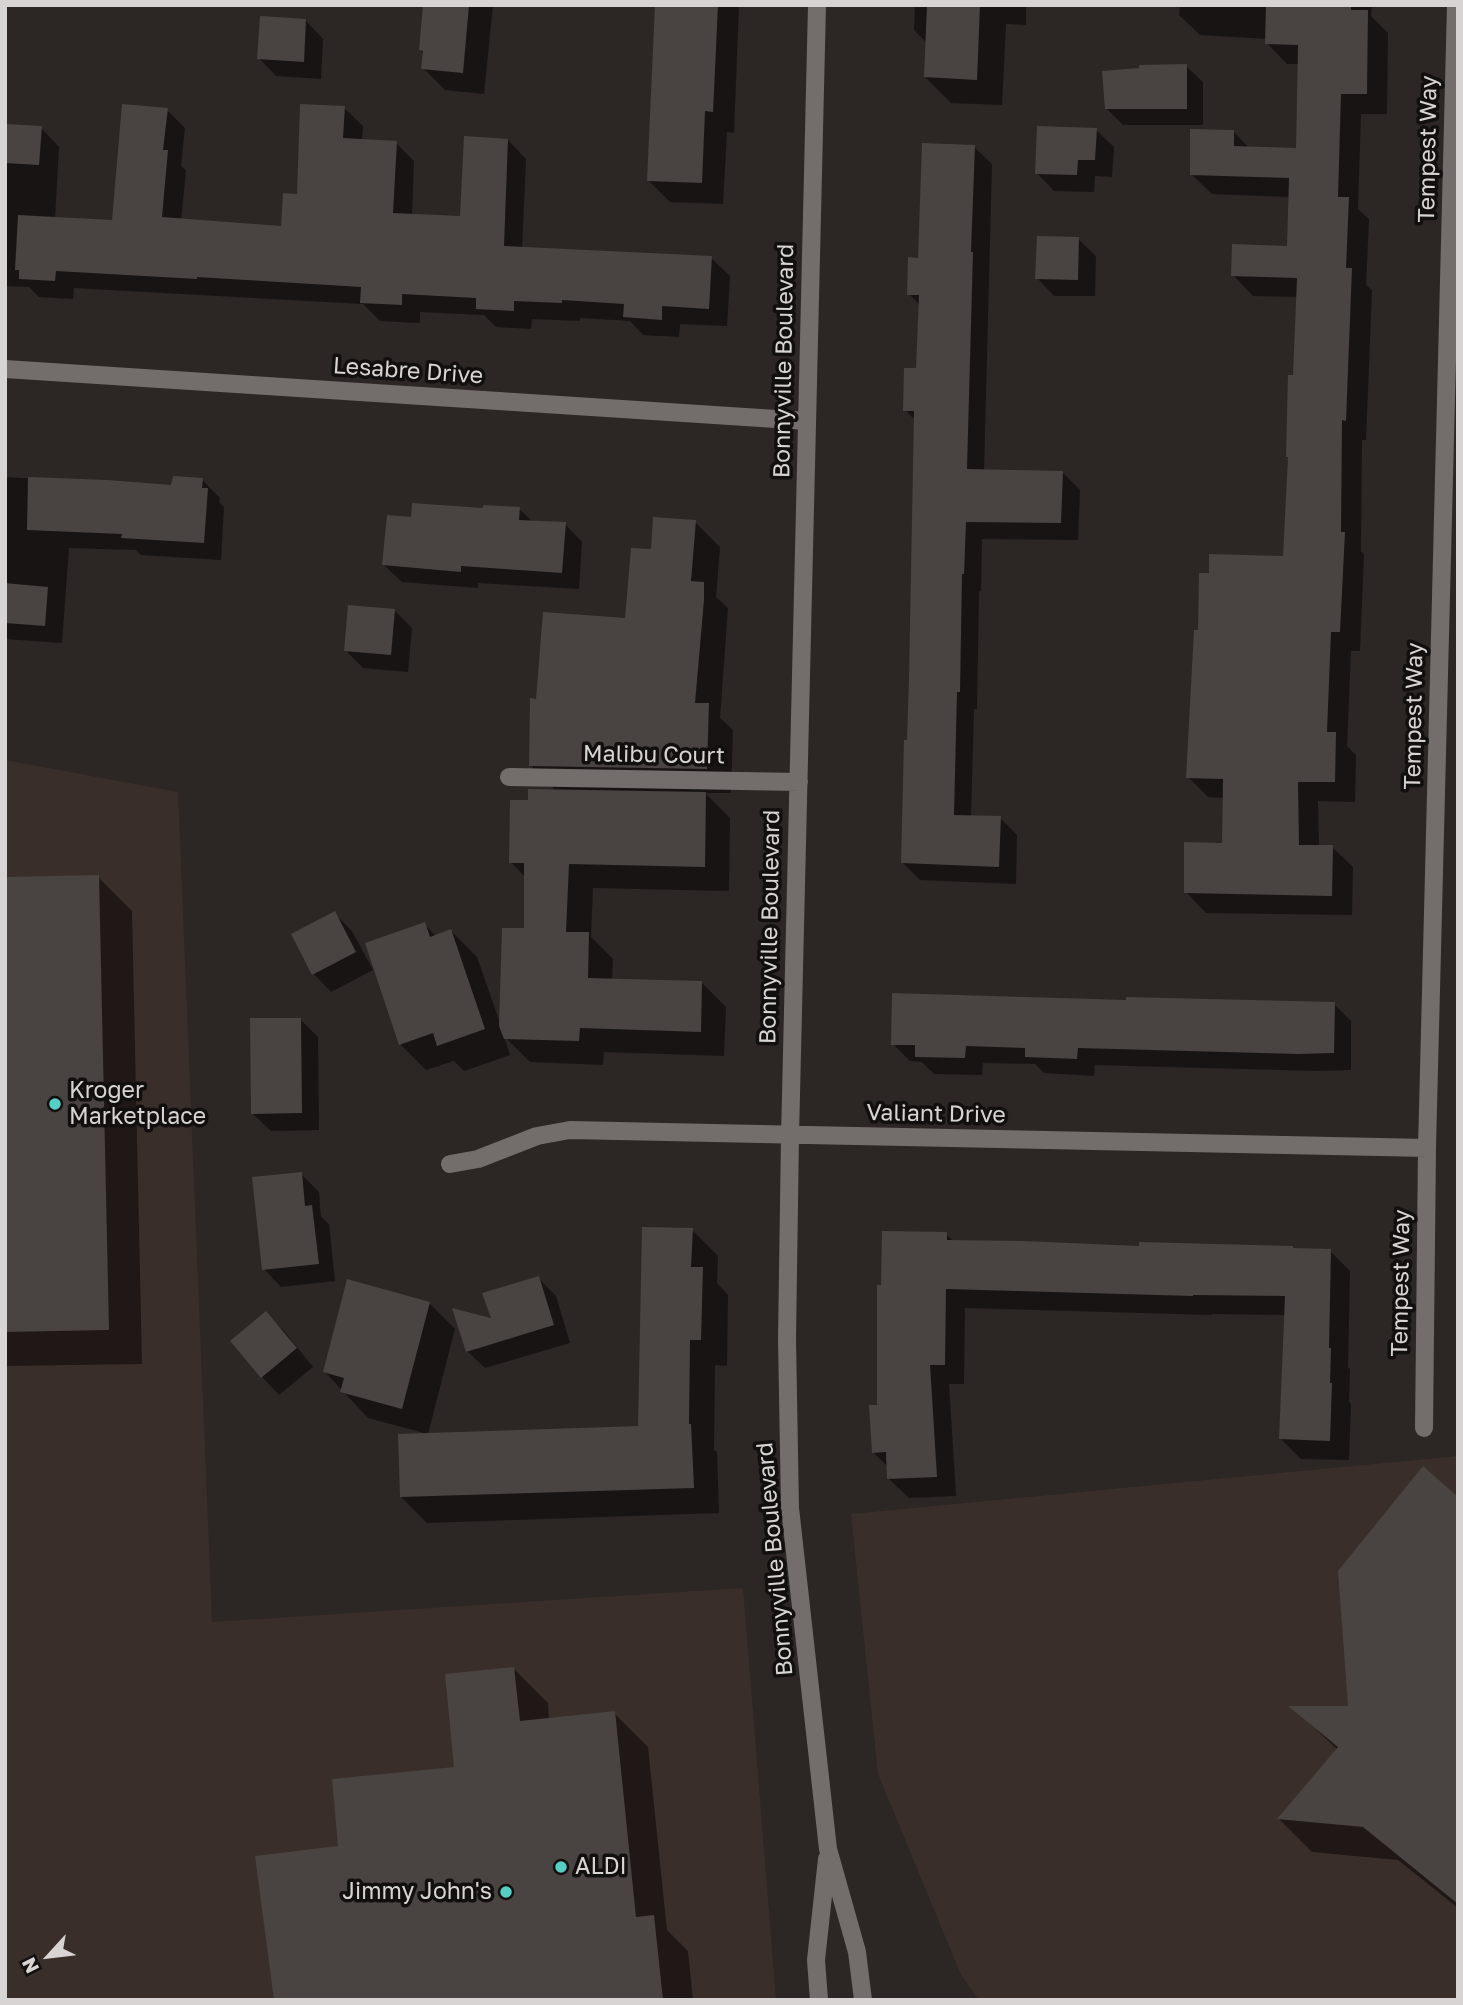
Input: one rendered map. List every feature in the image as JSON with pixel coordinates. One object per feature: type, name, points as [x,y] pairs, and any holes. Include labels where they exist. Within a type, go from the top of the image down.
[{"type":"street","name":"Bonnyville Boulevard","points":[[817,5],[790,1136],[787,1339],[790,1508],[828,1849],[857,1952],[863,2000]]},
{"type":"street","name":"Tempest Way","points":[[1424,1428],[1427,1148],[1456,5]]},
{"type":"street","name":"Lesabre Drive","points":[[5,369],[807,421]]},
{"type":"street","name":"Malibu Court","points":[[509,776],[799,782]]},
{"type":"street","name":"Valiant Drive","points":[[450,1164],[478,1158],[537,1136],[570,1130],[1427,1148]]},
{"type":"street","name":"Bonnyville Boulevard","points":[[819,2000],[816,1960],[828,1849]]},
{"type":"shaded area","points":[[5,760],[178,792],[212,1622],[743,1588],[776,2000],[5,2000]]},
{"type":"shaded area","points":[[1458,1456],[1458,2000],[979,2000],[961,1975],[878,1774],[851,1514]]},
{"type":"building","points":[[423,5],[469,5],[463,73],[421,69],[423,51],[419,50]]},
{"type":"building","points":[[655,5],[718,5],[713,112],[705,111],[702,183],[647,181]]},
{"type":"building","points":[[927,5],[980,5],[977,80],[924,77]]},
{"type":"building","points":[[1266,5],[1351,5],[1351,10],[1368,10],[1367,94],[1341,94],[1338,197],[1349,197],[1346,268],[1352,268],[1346,421],[1342,420],[1341,532],[1345,532],[1340,632],[1331,632],[1327,732],[1336,732],[1335,782],[1298,782],[1299,845],[1333,845],[1332,896],[1184,893],[1184,842],[1222,843],[1223,779],[1186,778],[1194,630],[1198,630],[1199,573],[1209,573],[1209,554],[1283,556],[1288,457],[1288,375],[1293,375],[1297,278],[1231,276],[1232,244],[1287,246],[1289,178],[1190,175],[1190,129],[1234,130],[1234,146],[1296,148],[1298,45],[1265,44]]},
{"type":"building","points":[[260,16],[306,19],[304,62],[257,59]]},
{"type":"building","points":[[1187,64],[1187,109],[1105,109],[1102,71],[1139,68],[1139,65]]},
{"type":"building","points":[[122,104],[168,108],[163,150],[168,150],[162,217],[281,226],[283,193],[297,194],[300,104],[345,106],[343,138],[397,141],[393,213],[460,216],[464,136],[508,139],[504,246],[712,256],[709,309],[662,306],[662,320],[623,317],[624,304],[562,300],[562,303],[514,301],[514,311],[476,309],[476,298],[402,294],[402,305],[360,303],[361,287],[56,271],[55,281],[19,279],[19,270],[15,270],[18,215],[112,220]]},
{"type":"building","points":[[5,124],[42,126],[39,165],[5,163]]},
{"type":"building","points":[[1037,126],[1097,128],[1095,160],[1078,160],[1077,175],[1035,174]]},
{"type":"building","points":[[922,143],[975,145],[967,469],[1063,471],[1061,523],[966,522],[954,815],[1001,816],[999,867],[901,863],[904,740],[907,740],[909,678],[914,411],[903,411],[904,368],[916,368],[919,295],[907,295],[908,257],[918,258]]},
{"type":"building","points":[[1037,236],[1079,237],[1078,280],[1035,279]]},
{"type":"building","points":[[173,476],[203,478],[202,488],[208,488],[204,543],[121,538],[122,534],[27,530],[28,477],[171,485]]},
{"type":"building","points":[[412,503],[483,508],[483,505],[520,507],[519,520],[566,522],[562,573],[461,566],[461,572],[382,565],[387,515],[411,517]]},
{"type":"building","points":[[653,517],[696,520],[691,581],[704,582],[704,600],[695,703],[709,703],[707,769],[529,766],[530,698],[536,699],[543,612],[625,618],[631,548],[651,549]]},
{"type":"building","points":[[5,583],[48,587],[45,626],[5,623]]},
{"type":"building","points":[[348,605],[395,609],[391,655],[344,651]]},
{"type":"building","points":[[528,789],[706,792],[705,867],[569,864],[566,932],[589,932],[588,978],[702,981],[701,1032],[580,1028],[579,1041],[504,1039],[499,1026],[502,928],[524,928],[524,863],[509,863],[510,800],[528,800]]},
{"type":"building","name":"Kroger Marketplace","points":[[99,875],[109,1330],[5,1332],[5,877]]},
{"type":"building","points":[[335,911],[356,952],[312,975],[291,934]]},
{"type":"building","points":[[425,922],[430,937],[451,929],[485,1029],[437,1046],[433,1033],[399,1045],[365,943]]},
{"type":"building","points":[[892,993],[1126,1000],[1126,997],[1335,1002],[1334,1053],[1078,1048],[1077,1059],[1025,1057],[1025,1048],[966,1046],[965,1058],[915,1057],[915,1045],[891,1045]]},
{"type":"building","points":[[250,1018],[301,1018],[302,1113],[251,1114]]},
{"type":"building","points":[[302,1172],[305,1206],[312,1205],[319,1264],[262,1270],[252,1177]]},
{"type":"building","points":[[642,1227],[693,1228],[691,1267],[703,1267],[701,1340],[690,1340],[689,1424],[694,1488],[400,1497],[398,1434],[638,1426]]},
{"type":"building","points":[[882,1231],[947,1232],[947,1240],[1139,1246],[1139,1242],[1331,1249],[1330,1441],[1279,1439],[1285,1296],[946,1289],[945,1365],[930,1365],[937,1477],[887,1479],[886,1452],[872,1453],[869,1405],[877,1405],[877,1285],[881,1285]]},
{"type":"building","points":[[539,1276],[554,1325],[466,1352],[452,1308],[491,1318],[482,1293]]},
{"type":"building","points":[[347,1279],[430,1302],[402,1409],[340,1392],[344,1378],[323,1372]]},
{"type":"building","points":[[266,1311],[297,1348],[261,1378],[230,1341]]},
{"type":"building","points":[[1423,1466],[1458,1497],[1458,1904],[1363,1827],[1277,1819],[1338,1747],[1288,1706],[1348,1706],[1338,1571]]},
{"type":"building","points":[[514,1667],[520,1721],[615,1711],[636,1917],[654,1915],[663,2000],[274,2000],[255,1856],[338,1846],[332,1779],[454,1767],[445,1674]]},
{"type":"place","name":"Kroger Marketplace","points":[[55,1104]]},
{"type":"place","name":"ALDI","points":[[561,1867]]},
{"type":"place","name":"Jimmy John's","points":[[506,1892]]}]
